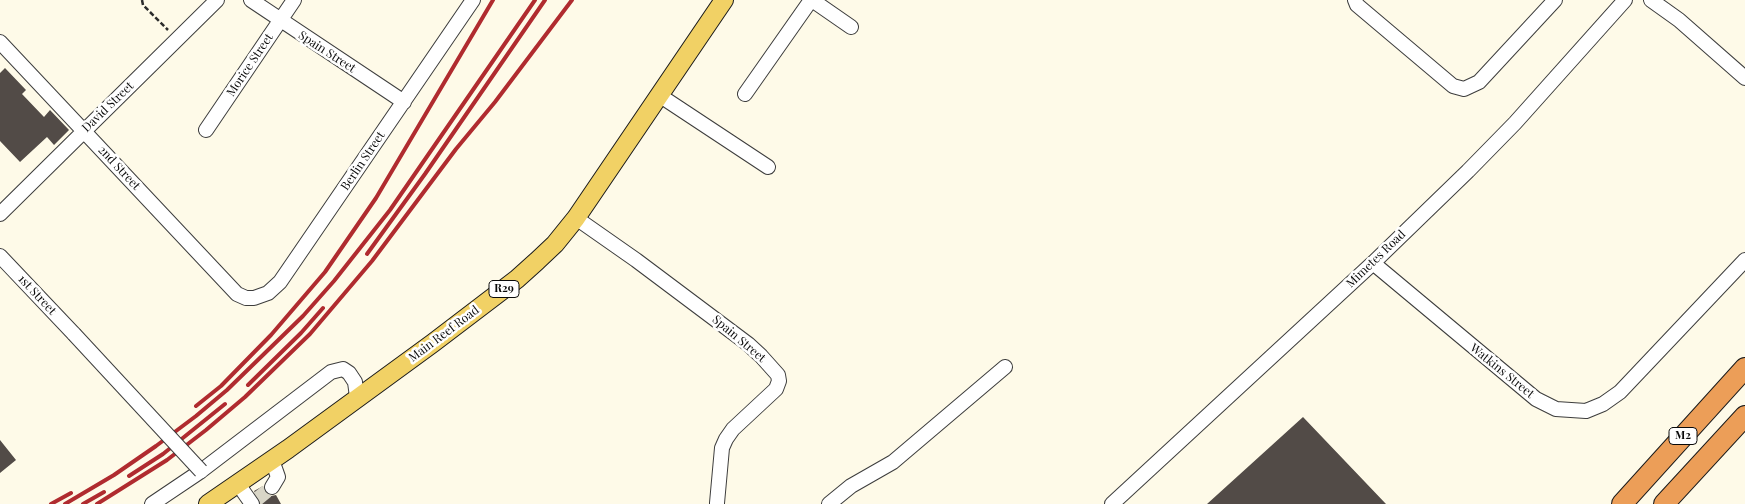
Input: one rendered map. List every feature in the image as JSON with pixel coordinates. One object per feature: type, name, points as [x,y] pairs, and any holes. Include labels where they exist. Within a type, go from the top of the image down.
[{"type":"highway","points":[[1716,399],[1745,364]]},
{"type":"highway","name":"M2","points":[[1622,504],[1745,368]]},
{"type":"highway","name":"M2","points":[[1664,504],[1745,416]]},
{"type":"main road","name":"Main Reef Road","points":[[214,502],[517,279],[554,244],[576,218],[724,0]]},
{"type":"street","name":"David Street","points":[[0,214],[217,0]]},
{"type":"street","name":"Spain Street","points":[[251,0],[404,102]]},
{"type":"street","name":"Morice Street","points":[[206,130],[294,0]]},
{"type":"street","name":"Berlin Street","points":[[238,294],[246,298],[260,297],[274,289],[280,282],[473,0]]},
{"type":"street","points":[[744,94],[812,0],[851,27]]},
{"type":"street","points":[[1356,0],[1357,5],[1453,86],[1464,89],[1479,82],[1555,0]]},
{"type":"street","name":"Mimetes Road","points":[[1112,504],[1373,263],[1493,146],[1625,0]]},
{"type":"street","points":[[1651,0],[1679,20],[1745,78]]},
{"type":"street","name":"2nd Street","points":[[0,42],[238,294]]},
{"type":"street","points":[[659,95],[768,167]]},
{"type":"street","name":"Spain Street","points":[[576,218],[636,260],[748,344],[778,376],[779,382],[776,389],[733,429],[726,439],[722,448],[717,503]]},
{"type":"street","name":"1st Street","points":[[0,256],[202,471]]},
{"type":"street","name":"Watkins Street","points":[[1373,263],[1536,399],[1556,409],[1586,411],[1603,404],[1620,392],[1745,260]]},
{"type":"street","points":[[829,504],[851,486],[892,462],[1005,367]]},
{"type":"street","points":[[152,504],[202,471],[332,372],[343,369],[349,373],[355,382],[358,397]]},
{"type":"street","points":[[272,460],[278,477],[272,487]]},
{"type":"street","points":[[238,484],[253,503]]},
{"type":"path","points":[[142,0],[143,5],[178,40]]},
{"type":"building","points":[[5,68],[26,90],[22,94],[44,117],[50,110],[69,130],[54,145],[47,137],[20,162],[0,141],[0,73]]},
{"type":"building","points":[[1303,417],[1386,504],[1207,504]]},
{"type":"building","points":[[0,440],[16,460],[0,473]]},
{"type":"building","points":[[263,486],[267,494],[271,496],[276,495],[281,504],[261,504],[254,491]]},
{"type":"tunnel","points":[[256,500],[272,487]]},
{"type":"railway","points":[[196,406],[221,386],[271,335],[325,272],[376,198],[493,0]]},
{"type":"railway","points":[[65,504],[114,475],[196,416],[227,390],[303,316],[334,281],[390,210],[535,0]]},
{"type":"railway","points":[[367,254],[425,174],[545,0]]},
{"type":"railway","points":[[97,504],[167,460],[206,430],[245,397],[310,334],[372,261],[572,0]]},
{"type":"railway","points":[[248,385],[301,333],[323,308]]},
{"type":"railway","points":[[129,476],[163,454],[225,404]]},
{"type":"railway","points":[[83,504],[104,492]]},
{"type":"railway","points":[[51,504],[71,493]]}]
